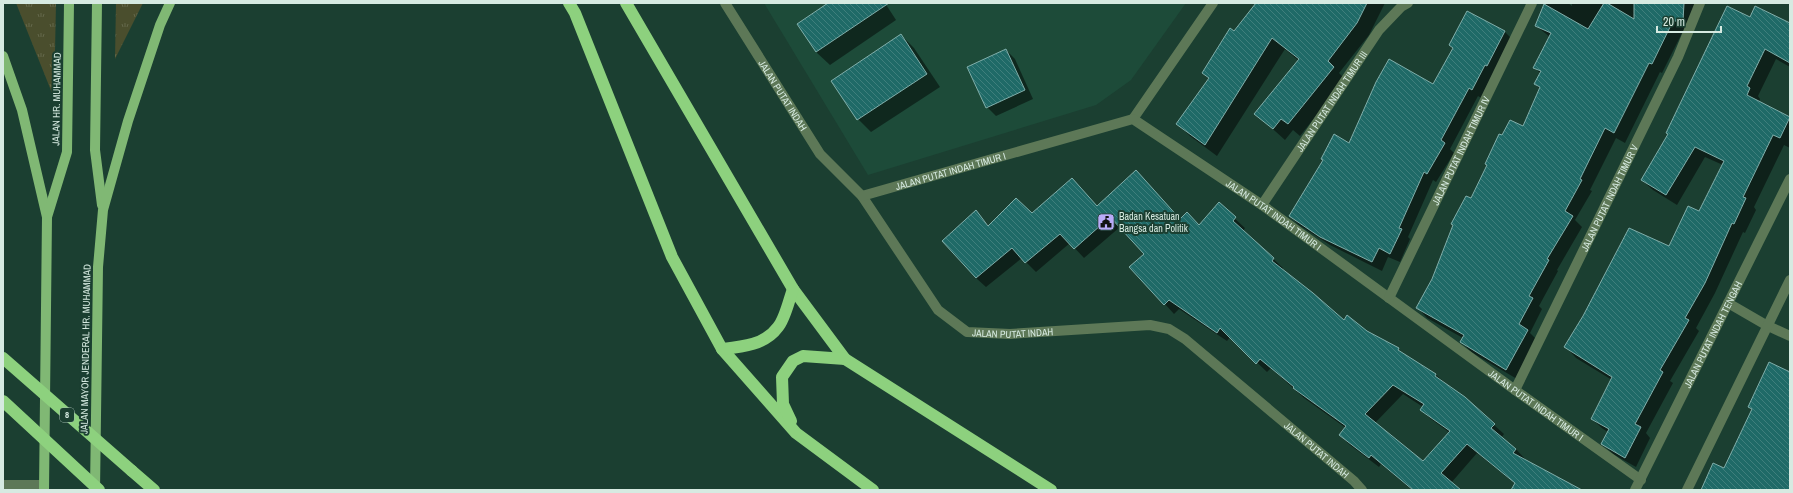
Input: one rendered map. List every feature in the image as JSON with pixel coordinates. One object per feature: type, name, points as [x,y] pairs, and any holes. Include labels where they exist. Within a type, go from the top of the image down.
[{"type":"highway","points":[[569,3],[575,13],[672,257],[722,349],[796,433],[872,490]]},
{"type":"highway","points":[[626,3],[793,289],[845,359],[1051,490]]},
{"type":"highway","points":[[722,349],[742,348],[765,340],[779,327],[793,289]]},
{"type":"highway","points":[[796,433],[783,404],[782,377],[793,361],[803,356],[845,359]]},
{"type":"highway","name":"8","points":[[3,358],[154,490]]},
{"type":"highway","points":[[3,401],[99,490]]},
{"type":"main road","name":"JALAN HR. MUHAMMAD","points":[[47,217],[67,152],[70,3]]},
{"type":"main road","points":[[97,3],[95,150],[103,210]]},
{"type":"main road","points":[[103,210],[128,120],[160,25],[170,3]]},
{"type":"main road","points":[[3,56],[22,110],[47,217],[44,488]]},
{"type":"main road","name":"JALAN MAYOR JENDERAL HR. MUHAMMAD","points":[[95,490],[98,267],[103,210]]},
{"type":"street","name":"JALAN PUTAT INDAH","points":[[725,3],[820,154],[862,196],[938,310],[967,332],[1010,334],[1150,325],[1169,329],[1185,339],[1354,481],[1362,490]]},
{"type":"street","points":[[1133,118],[1213,3]]},
{"type":"street","name":"JALAN PUTAT INDAH TIMUR III","points":[[1262,205],[1379,30],[1401,7],[1408,3]]},
{"type":"street","name":"JALAN PUTAT INDAH TIMUR IV","points":[[1389,298],[1532,3]]},
{"type":"street","name":"JALAN PUTAT INDAH TIMUR V","points":[[1515,390],[1678,57],[1700,3]]},
{"type":"street","name":"JALAN PUTAT INDAH TIMUR I","points":[[862,196],[1133,118],[1262,205],[1641,480]]},
{"type":"street","name":"JALAN PUTAT INDAH TENGAH","points":[[1635,490],[1790,179]]},
{"type":"street","points":[[1687,490],[1766,325],[1790,280]]},
{"type":"street","points":[[1728,303],[1766,325],[1790,336]]},
{"type":"street","points":[[3,485],[44,488]]},
{"type":"shaded area","points":[[764,3],[1186,3],[1131,80],[1096,105],[868,175]]},
{"type":"green space","points":[[16,3],[56,3],[54,98]]},
{"type":"green space","points":[[116,3],[143,3],[115,59]]},
{"type":"building","points":[[828,3],[889,3],[816,52],[797,24]]},
{"type":"building","points":[[1256,3],[1367,3],[1357,23],[1328,61],[1334,67],[1288,124],[1281,119],[1273,129],[1254,114],[1299,59],[1272,38],[1205,145],[1176,124],[1209,78],[1202,73],[1230,28],[1234,31]]},
{"type":"building","points":[[1604,3],[1607,3],[1634,19],[1634,3],[1684,3],[1683,21],[1673,21],[1652,64],[1649,63],[1614,133],[1605,128],[1580,179],[1582,180],[1565,211],[1573,216],[1547,259],[1549,260],[1529,296],[1533,298],[1519,324],[1528,330],[1506,370],[1460,342],[1464,335],[1416,308],[1432,279],[1453,225],[1451,224],[1466,196],[1471,198],[1487,165],[1485,164],[1499,134],[1502,135],[1510,120],[1523,126],[1540,87],[1534,84],[1541,71],[1533,68],[1551,33],[1535,26],[1544,4],[1588,29]]},
{"type":"building","points":[[1727,6],[1750,17],[1755,6],[1790,23],[1790,63],[1765,49],[1747,86],[1750,88],[1747,95],[1790,117],[1780,138],[1773,135],[1743,197],[1746,198],[1734,224],[1732,223],[1705,283],[1685,318],[1689,320],[1660,370],[1663,372],[1635,424],[1641,427],[1625,458],[1601,444],[1609,429],[1591,419],[1612,377],[1564,347],[1583,316],[1629,228],[1669,246],[1688,206],[1699,211],[1724,161],[1695,147],[1666,195],[1641,180],[1668,134],[1666,133]]},
{"type":"building","points":[[1467,11],[1505,31],[1487,66],[1485,65],[1472,90],[1469,88],[1441,140],[1445,143],[1427,174],[1424,172],[1399,228],[1402,229],[1390,254],[1379,248],[1372,262],[1320,237],[1289,216],[1323,160],[1321,159],[1334,134],[1349,143],[1376,82],[1389,59],[1433,84],[1453,48],[1449,45]]},
{"type":"building","points":[[901,34],[927,74],[857,120],[831,81]]},
{"type":"building","points":[[1006,49],[1025,90],[986,108],[967,67]]},
{"type":"building","points":[[1136,170],[1180,219],[1187,212],[1199,225],[1219,202],[1236,217],[1233,221],[1274,258],[1272,261],[1313,293],[1344,320],[1347,315],[1367,331],[1399,348],[1398,350],[1436,374],[1435,376],[1465,397],[1495,424],[1491,428],[1516,449],[1513,453],[1582,490],[1511,490],[1515,483],[1467,444],[1441,473],[1461,490],[1413,490],[1371,455],[1369,458],[1339,435],[1346,426],[1293,388],[1294,387],[1260,359],[1256,364],[1220,328],[1217,333],[1169,300],[1164,305],[1129,267],[1144,254],[1110,217],[1074,249],[1060,234],[1025,263],[1012,248],[976,278],[942,241],[976,210],[988,226],[1016,198],[1032,213],[1072,178],[1097,206]],"holes":[[[1393,385],[1424,404],[1420,410],[1450,431],[1423,461],[1365,414]]]},
{"type":"building","points":[[1769,362],[1790,372],[1790,490],[1701,490],[1713,463],[1724,468],[1752,409],[1748,407]]},
{"type":"place","name":"Badan Kesatuan Bangsa dan Politik","points":[[1106,222]]}]
